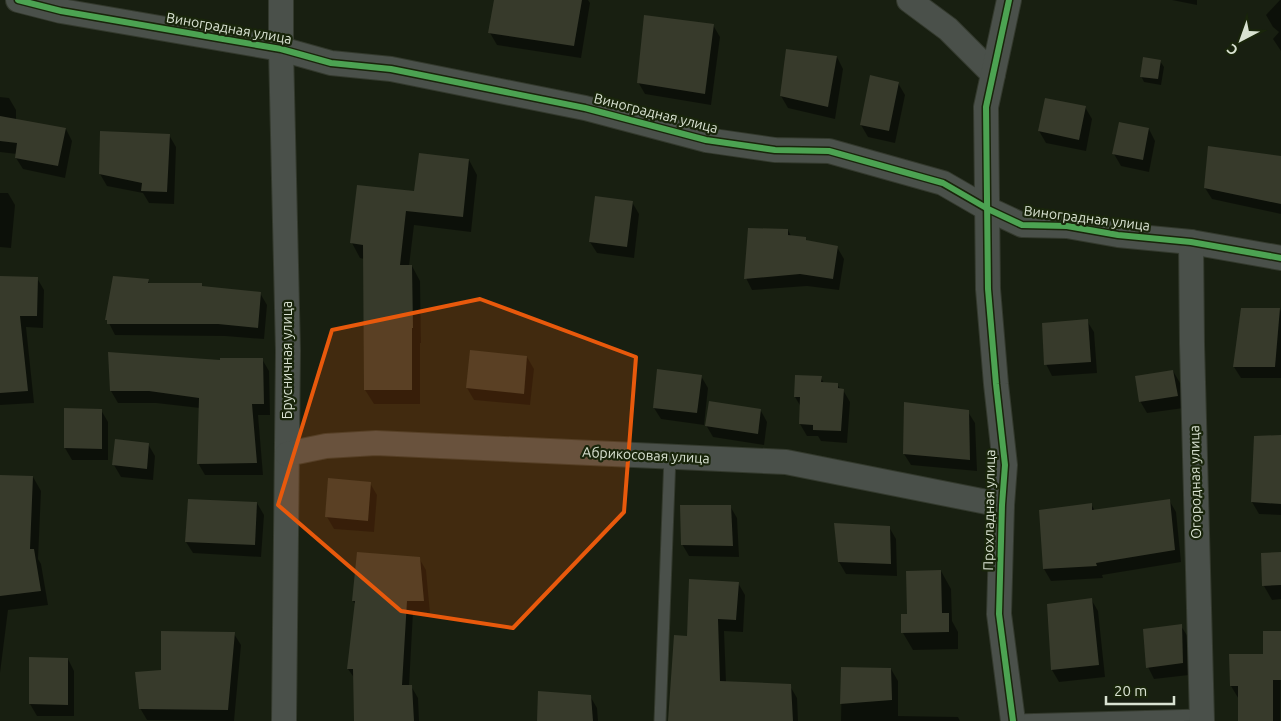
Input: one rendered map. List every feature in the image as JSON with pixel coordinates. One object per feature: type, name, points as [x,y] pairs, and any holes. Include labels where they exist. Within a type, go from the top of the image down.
[{"type":"street","name":"Виноградная улица","points":[[18,0],[61,11],[281,49],[330,63],[391,69],[586,108],[706,140],[775,150],[829,151],[942,183],[988,209],[1022,224],[1067,226],[1118,235],[1191,242],[1281,258]]},
{"type":"street","name":"Брусничная улица","points":[[281,0],[288,351],[284,721]]},
{"type":"street","points":[[909,0],[948,30],[993,74]]},
{"type":"street","name":"Прохладная улица","points":[[1009,0],[986,107],[988,289],[1005,465],[999,614],[1012,721]]},
{"type":"street","name":"Огородная улица","points":[[1191,242],[1202,718]]},
{"type":"street","name":"Абрикосовая улица","points":[[287,454],[326,446],[376,443],[786,462],[1002,505]]},
{"type":"lane","points":[[660,721],[670,456]]},
{"type":"lane","points":[[1012,721],[1202,718]]},
{"type":"highlighted area","points":[[480,299],[636,357],[624,512],[513,628],[401,611],[278,505],[332,330]]},
{"type":"building","points":[[494,0],[582,0],[574,46],[488,33]]},
{"type":"building","points":[[644,15],[714,24],[705,94],[637,83]]},
{"type":"building","points":[[786,49],[837,56],[828,107],[780,96]]},
{"type":"building","points":[[1143,57],[1161,60],[1158,79],[1140,77]]},
{"type":"building","points":[[870,75],[899,82],[889,131],[860,125]]},
{"type":"building","points":[[1045,98],[1086,106],[1079,140],[1038,131]]},
{"type":"building","points":[[0,116],[66,128],[58,166],[15,158],[17,143],[0,141]]},
{"type":"building","points":[[1119,122],[1149,128],[1143,160],[1112,154]]},
{"type":"building","points":[[100,131],[170,134],[167,192],[141,191],[142,183],[99,174]]},
{"type":"building","points":[[1208,146],[1281,156],[1281,204],[1204,188]]},
{"type":"building","points":[[419,153],[469,159],[463,217],[406,211],[400,265],[412,265],[412,390],[364,390],[363,245],[350,243],[357,185],[414,191]]},
{"type":"building","points":[[595,196],[633,201],[627,247],[589,242]]},
{"type":"building","points":[[748,228],[788,229],[788,235],[806,237],[806,240],[838,246],[833,279],[800,274],[744,279]]},
{"type":"building","points":[[0,276],[38,277],[37,316],[20,316],[28,391],[0,393]]},
{"type":"building","points":[[113,276],[149,279],[148,283],[202,283],[202,286],[261,292],[258,328],[218,324],[107,324],[107,320],[105,320]]},
{"type":"building","points":[[1241,308],[1280,308],[1275,367],[1233,367]]},
{"type":"building","points":[[1088,319],[1091,362],[1044,365],[1042,323]]},
{"type":"building","points":[[470,350],[527,356],[524,394],[466,388]]},
{"type":"building","points":[[108,352],[220,360],[220,358],[263,358],[264,404],[252,404],[257,463],[197,464],[199,398],[149,391],[110,391]]},
{"type":"building","points":[[657,369],[702,375],[697,413],[653,408]]},
{"type":"building","points":[[1173,370],[1178,396],[1139,402],[1135,376]]},
{"type":"building","points":[[795,375],[822,376],[821,382],[838,383],[838,388],[844,389],[841,431],[813,430],[813,425],[799,424],[800,397],[794,397]]},
{"type":"building","points":[[709,401],[761,409],[758,434],[705,426]]},
{"type":"building","points":[[904,402],[969,410],[970,460],[903,454]]},
{"type":"building","points":[[64,408],[102,409],[102,449],[64,448]]},
{"type":"building","points":[[1281,435],[1281,504],[1251,502],[1254,436]]},
{"type":"building","points":[[115,439],[149,443],[147,469],[112,465]]},
{"type":"building","points":[[0,475],[33,476],[30,549],[34,549],[41,591],[0,596]]},
{"type":"building","points":[[328,478],[371,482],[368,521],[325,517]]},
{"type":"building","points":[[188,499],[257,502],[255,545],[185,542]]},
{"type":"building","points":[[1170,499],[1175,550],[1096,563],[1097,566],[1043,569],[1039,510],[1092,503],[1092,510]]},
{"type":"building","points":[[680,505],[731,505],[733,546],[681,545]]},
{"type":"building","points":[[834,523],[890,526],[891,564],[838,562]]},
{"type":"building","points":[[357,552],[420,557],[424,601],[407,601],[402,685],[412,685],[414,721],[354,721],[353,669],[347,669],[355,601],[352,601]]},
{"type":"building","points":[[1281,552],[1281,585],[1262,586],[1261,553]]},
{"type":"building","points":[[941,570],[942,613],[949,613],[949,632],[901,633],[901,614],[907,614],[906,571]]},
{"type":"building","points":[[689,579],[739,582],[736,620],[718,619],[720,681],[791,684],[793,721],[668,721],[674,635],[687,636]]},
{"type":"building","points":[[1092,598],[1099,665],[1051,670],[1047,604]]},
{"type":"building","points":[[1182,624],[1183,663],[1146,668],[1143,629]]},
{"type":"building","points":[[161,631],[235,632],[228,710],[139,709],[135,672],[161,670]]},
{"type":"building","points":[[1263,631],[1281,631],[1281,680],[1273,680],[1273,721],[1238,721],[1238,686],[1230,686],[1229,654],[1263,654]]},
{"type":"building","points":[[29,657],[68,658],[68,705],[29,704]]},
{"type":"building","points":[[841,667],[891,668],[892,700],[840,704]]},
{"type":"building","points":[[538,691],[591,695],[593,721],[537,721]]},
{"type":"cycle path","points":[[18,0],[61,11],[281,49],[331,63],[391,69],[585,108],[706,140],[775,150],[829,151],[943,183],[988,209],[1022,225],[1067,226],[1118,235],[1191,242],[1281,258]]},
{"type":"cycle path","points":[[1009,0],[986,107],[988,289],[1005,465],[999,614],[1013,721]]}]
